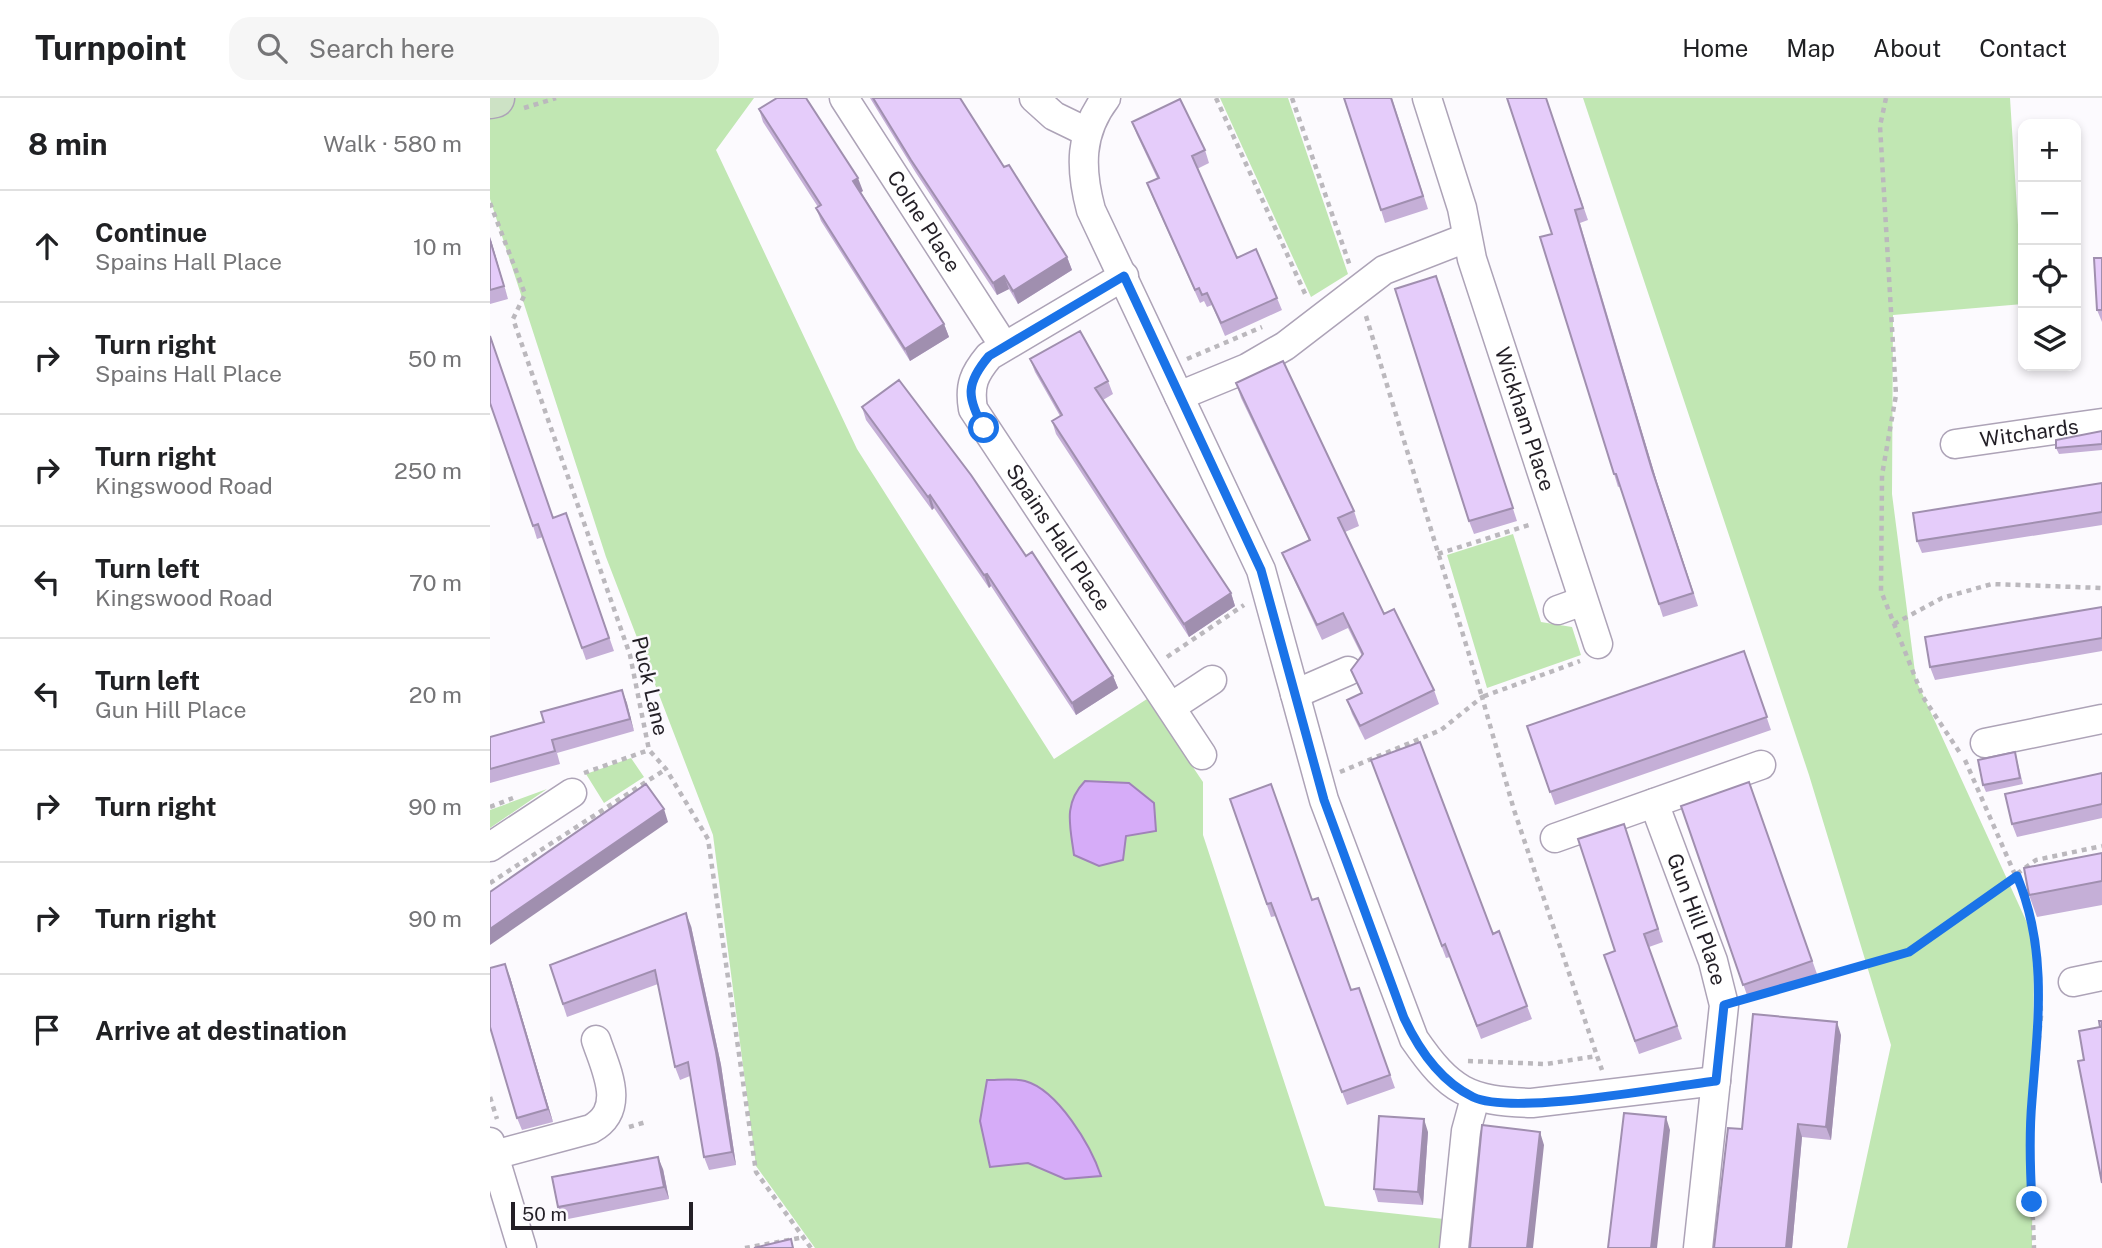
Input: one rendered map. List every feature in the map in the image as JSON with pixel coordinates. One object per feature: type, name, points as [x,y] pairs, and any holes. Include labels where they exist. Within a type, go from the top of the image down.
[{"type":"street","name":"Colne Place","points":[[844,98],[1004,346]]},
{"type":"street","points":[[1034,98],[1054,116],[1087,132]]},
{"type":"street","points":[[1106,98],[1087,132],[1083,178],[1091,210],[1261,570],[1324,800],[1414,1039],[1432,1065],[1454,1085],[1475,1098],[1532,1103],[1716,1081]]},
{"type":"street","name":"Wickham Place","points":[[1427,98],[1465,218],[1466,238],[1570,606],[1592,651]]},
{"type":"street","points":[[1179,396],[1247,368],[1285,346],[1384,270],[1466,238]]},
{"type":"street","name":"Spains Hall Place","points":[[1124,276],[989,356],[975,373],[970,390],[973,409],[1202,755]]},
{"type":"street","name":"Witchards","points":[[1955,444],[2102,423]]},
{"type":"street","points":[[1295,694],[1349,671]]},
{"type":"street","points":[[1171,708],[1212,680]]},
{"type":"street","points":[[1985,743],[2102,719]]},
{"type":"street","points":[[1555,838],[1761,765]]},
{"type":"street","points":[[490,847],[572,793]]},
{"type":"street","name":"Gun Hill Place","points":[[1654,803],[1713,961],[1724,1005],[1698,1248]]},
{"type":"street","points":[[2073,982],[2102,976]]},
{"type":"street","points":[[522,1248],[492,1148],[591,1129],[603,1122],[610,1113],[613,1098],[596,1040]]},
{"type":"street","points":[[1454,1248],[1466,1131],[1475,1098]]},
{"type":"path","points":[[1216,98],[1310,303]]},
{"type":"path","points":[[1292,98],[1353,276]]},
{"type":"path","points":[[1886,98],[1880,126],[1896,396],[1882,475],[1881,591],[1923,697],[1967,763],[2031,909],[2040,978],[2040,1016],[2030,1141],[2034,1248]]},
{"type":"path","name":"Puck Lane","points":[[490,202],[525,294],[513,318],[630,655],[649,750],[666,769],[708,839],[756,1172],[811,1248]]},
{"type":"path","points":[[1362,304],[1514,810],[1607,1081]]},
{"type":"path","points":[[1181,362],[1265,325]]},
{"type":"path","points":[[1438,554],[1543,520]]},
{"type":"path","points":[[1894,624],[1942,598],[1992,584],[2102,588]]},
{"type":"path","points":[[1329,777],[1441,730],[1482,697],[1592,651]]},
{"type":"path","points":[[490,883],[666,769]]},
{"type":"path","points":[[1724,1005],[1909,952],[2036,860],[2102,846]]},
{"type":"path","points":[[1457,1060],[1546,1064],[1597,1056]]},
{"type":"path","points":[[745,1248],[805,1237]]},
{"type":"green space","points":[[490,98],[754,98],[716,150],[857,449],[1054,759],[1147,699],[1203,782],[1203,835],[1325,1206],[1444,1219],[1442,1248],[815,1248],[756,1166],[713,835],[606,557],[490,199]]},
{"type":"green space","points":[[1220,98],[1288,98],[1348,274],[1311,297]]},
{"type":"green space","points":[[1583,98],[2010,98],[2018,225],[2018,304],[1893,315],[1892,494],[1916,680],[2034,938],[2032,1248],[1847,1248],[1891,1045],[1809,775]]},
{"type":"green space","points":[[1513,534],[1541,622],[1572,627],[1581,655],[1487,688],[1447,555]]},
{"type":"green space","points":[[631,758],[644,777],[604,803],[586,774]]},
{"type":"green space","points":[[547,789],[490,828],[490,810]]},
{"type":"shaded area","points":[[1085,781],[1129,783],[1154,803],[1156,831],[1126,836],[1123,860],[1099,866],[1074,855],[1071,807],[1073,798]]},
{"type":"shaded area","points":[[987,1080],[1025,1081],[1049,1095],[1081,1135],[1101,1176],[1065,1179],[1028,1163],[990,1167],[980,1121]]},
{"type":"building","points":[[777,98],[806,98],[858,178],[853,181],[944,324],[905,349],[816,208],[821,205],[759,109]]},
{"type":"building","points":[[873,98],[960,98],[1004,167],[1009,165],[1067,257],[1013,291],[1004,276],[993,283]]},
{"type":"building","points":[[1344,98],[1391,98],[1423,196],[1381,210]]},
{"type":"building","points":[[1507,98],[1546,98],[1583,208],[1575,210],[1652,470],[1693,593],[1659,604],[1614,474],[1540,237],[1552,234]]},
{"type":"building","points":[[1180,99],[1205,150],[1192,156],[1237,258],[1256,249],[1277,298],[1221,323],[1207,293],[1202,295],[1199,288],[1195,290],[1147,183],[1159,178],[1132,122]]},
{"type":"building","points":[[490,240],[504,286],[490,290]]},
{"type":"building","points":[[2094,258],[2102,258],[2102,310],[2097,310]]},
{"type":"building","points":[[1436,276],[1513,508],[1469,521],[1395,289]]},
{"type":"building","points":[[1080,331],[1108,381],[1095,388],[1231,593],[1184,624],[1052,421],[1062,415],[1030,359]]},
{"type":"building","points":[[490,336],[553,518],[566,513],[609,638],[582,648],[538,524],[533,526],[490,403]]},
{"type":"building","points":[[1283,361],[1354,511],[1338,518],[1384,614],[1394,609],[1434,690],[1360,726],[1347,700],[1362,693],[1351,670],[1363,654],[1343,613],[1317,625],[1282,553],[1310,540],[1236,383]]},
{"type":"building","points":[[899,380],[971,475],[1026,556],[1032,552],[1113,676],[1072,703],[987,574],[984,575],[930,495],[928,497],[862,407]]},
{"type":"building","points":[[2102,431],[2102,444],[2056,448],[2056,440]]},
{"type":"building","points":[[2102,483],[2102,512],[1917,541],[1913,513]]},
{"type":"building","points":[[2102,607],[2102,638],[1930,667],[1925,637]]},
{"type":"building","points":[[1744,651],[1767,717],[1550,792],[1527,726]]},
{"type":"building","points":[[622,690],[630,719],[552,740],[555,751],[490,769],[490,737],[544,722],[541,712]]},
{"type":"building","points":[[1420,742],[1493,934],[1499,931],[1527,1006],[1477,1026],[1445,944],[1442,946],[1371,760]]},
{"type":"building","points":[[2015,752],[2020,778],[1983,785],[1978,760]]},
{"type":"building","points":[[2102,773],[2102,804],[2012,824],[2005,794]]},
{"type":"building","points":[[1749,782],[1812,961],[1743,985],[1681,806]]},
{"type":"building","points":[[646,784],[664,809],[490,929],[490,892]]},
{"type":"building","points":[[1271,784],[1312,900],[1318,898],[1351,990],[1359,988],[1390,1075],[1342,1092],[1271,903],[1267,904],[1230,799]]},
{"type":"building","points":[[1624,824],[1658,929],[1644,934],[1677,1026],[1635,1041],[1604,955],[1615,951],[1578,839]]},
{"type":"building","points":[[2102,853],[2102,881],[2029,895],[2024,868]]},
{"type":"building","points":[[686,913],[716,1052],[732,1152],[704,1157],[688,1062],[675,1067],[655,970],[563,1004],[550,965]]},
{"type":"building","points":[[505,964],[548,1109],[517,1118],[490,1027],[490,968]]},
{"type":"building","points":[[1753,1014],[1837,1022],[1826,1127],[1798,1124],[1786,1248],[1714,1248],[1728,1128],[1742,1129]]},
{"type":"building","points":[[2099,1021],[2102,1021],[2102,1183],[2078,1061],[2084,1060],[2079,1031],[2100,1027]]},
{"type":"building","points":[[1624,1113],[1666,1117],[1651,1248],[1608,1248]]},
{"type":"building","points":[[1379,1116],[1424,1119],[1418,1192],[1374,1189]]},
{"type":"building","points":[[1482,1125],[1540,1132],[1527,1248],[1470,1248]]},
{"type":"building","points":[[658,1157],[664,1187],[558,1207],[552,1177]]},
{"type":"building","points":[[791,1239],[793,1248],[754,1248]]},
{"type":"route","points":[[984,428],[973,409],[970,390],[975,373],[989,356],[1124,276],[1261,570],[1324,800],[1404,1018],[1414,1039],[1432,1065],[1454,1085],[1475,1098],[1532,1103],[1716,1081],[1724,1005],[1909,952],[2017,876],[2031,909],[2040,978],[2040,1016],[2030,1141],[2032,1202]]}]
